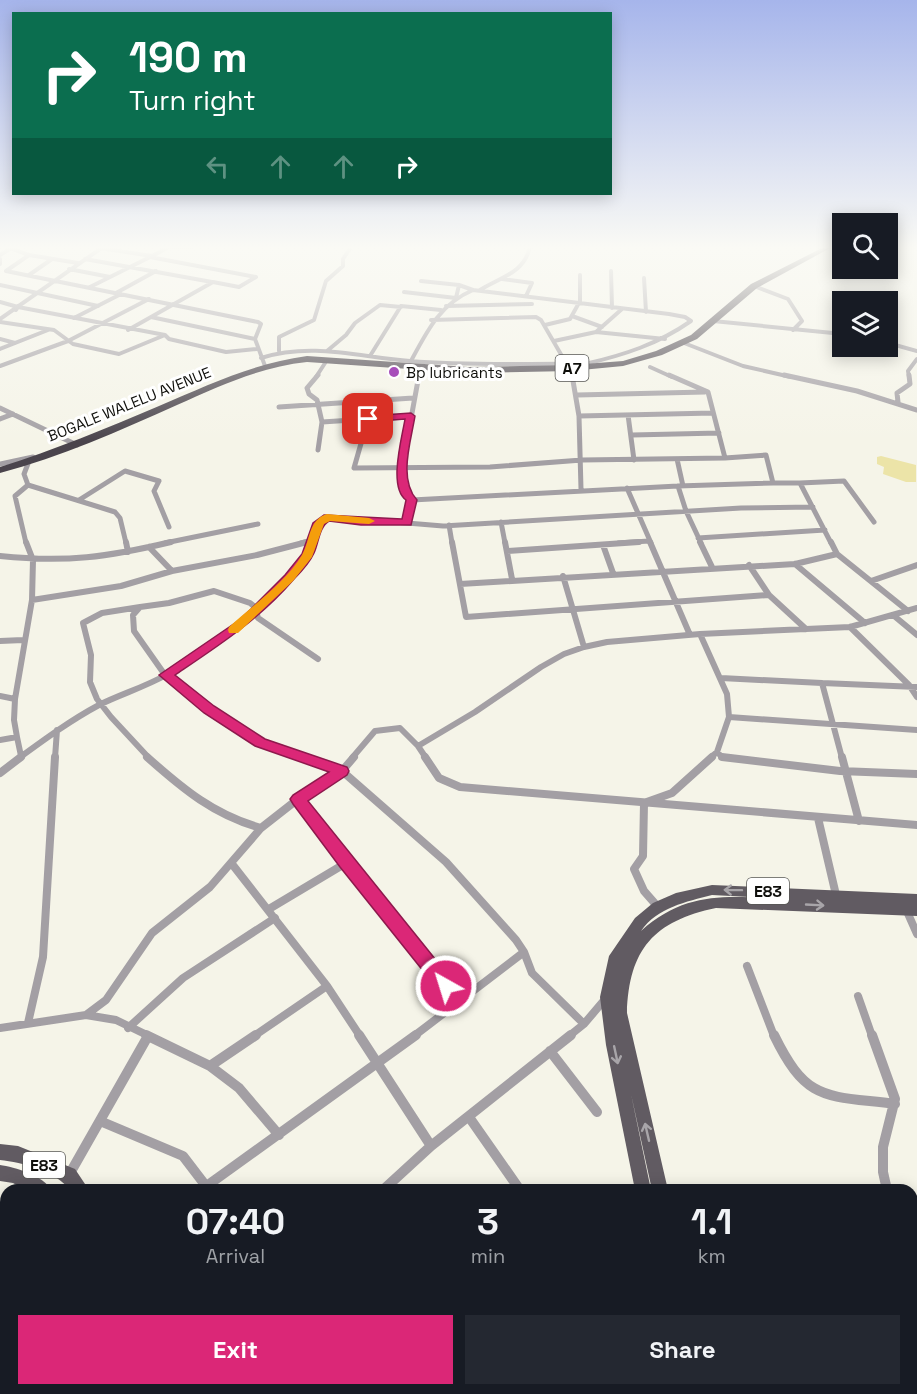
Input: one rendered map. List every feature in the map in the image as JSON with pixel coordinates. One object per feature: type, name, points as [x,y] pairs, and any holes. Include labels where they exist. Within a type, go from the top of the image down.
[{"type":"highway","name":"A7","points":[[265,363],[327,355],[421,368],[468,370],[610,365],[643,358],[684,343],[723,312]]},
{"type":"highway","name":"BOGALE WALELU AVENUE","points":[[0,470],[77,445],[265,363]]},
{"type":"main road","name":"E83","points":[[642,1184],[613,1045],[613,996],[621,959],[658,907],[691,894],[712,890],[836,895],[909,906]]},
{"type":"main road","name":"E83","points":[[636,935],[685,909],[716,902],[909,906],[917,900]]},
{"type":"main road","name":"E83","points":[[613,996],[626,1041],[659,1184]]},
{"type":"main road","name":"E83","points":[[0,1152],[18,1154],[69,1175],[76,1184]]},
{"type":"main road","name":"E83","points":[[0,1173],[15,1175],[32,1184]]},
{"type":"street","points":[[0,323],[12,312]]},
{"type":"street","points":[[7,323],[15,312]]},
{"type":"street","points":[[44,312],[128,330],[165,335],[169,339],[226,352],[257,349]]},
{"type":"street","points":[[74,318],[86,312]]},
{"type":"street","points":[[1,364],[68,341],[124,312]]},
{"type":"street","points":[[128,330],[160,312]]},
{"type":"street","points":[[208,312],[261,324],[255,339],[257,349],[265,363],[271,354],[279,351],[305,349],[327,355],[370,356],[411,361],[610,365]]},
{"type":"street","points":[[279,351],[277,341],[279,338],[314,320],[316,312]]},
{"type":"street","points":[[318,450],[322,422],[318,404],[307,388],[327,355],[355,323],[370,312]]},
{"type":"street","points":[[370,356],[398,312]]},
{"type":"street","points":[[411,361],[431,320],[439,312]]},
{"type":"street","points":[[536,312],[538,316],[536,317]]},
{"type":"street","points":[[545,325],[570,319],[574,312]]},
{"type":"street","points":[[596,332],[619,312]]},
{"type":"street","points":[[585,364],[630,354],[666,339],[691,321],[684,317],[645,312]]},
{"type":"street","points":[[793,330],[801,321],[796,312]]},
{"type":"street","points":[[572,316],[602,327]]},
{"type":"street","points":[[151,317],[255,339]]},
{"type":"street","points":[[431,320],[536,317],[542,320],[569,365],[577,395],[582,460],[581,489]]},
{"type":"street","points":[[713,321],[832,333]]},
{"type":"street","points":[[0,323],[60,331],[68,341],[119,354],[165,335]]},
{"type":"street","points":[[798,326],[822,333]]},
{"type":"street","points":[[0,350],[48,330]]},
{"type":"street","points":[[554,341],[596,332],[666,339]]},
{"type":"street","points":[[0,339],[16,344]]},
{"type":"street","points":[[684,343],[743,366],[857,391],[898,402],[917,410]]},
{"type":"street","points":[[898,346],[917,351]]},
{"type":"street","points":[[898,402],[895,395],[910,384],[908,371],[917,359]]},
{"type":"street","points":[[650,367],[708,392]]},
{"type":"street","points":[[421,368],[413,398],[402,469],[405,495],[412,500],[581,489],[844,481],[874,522]]},
{"type":"street","points":[[577,395],[708,392]]},
{"type":"street","points":[[708,392],[724,458]]},
{"type":"street","points":[[279,407],[413,398]]},
{"type":"street","points":[[0,408],[77,445]]},
{"type":"street","points":[[579,416],[713,413]]},
{"type":"street","points":[[0,419],[13,414]]},
{"type":"street","points":[[628,415],[634,460]]},
{"type":"street","points":[[322,422],[411,416]]},
{"type":"street","points":[[368,419],[354,468],[490,467],[582,460],[724,458],[766,455],[773,483]]},
{"type":"street","points":[[632,435],[718,434]]},
{"type":"street","points":[[0,464],[50,453]]},
{"type":"street","points":[[677,459],[686,512],[712,567]]},
{"type":"street","points":[[28,461],[24,474],[28,485]]},
{"type":"street","points":[[79,500],[125,471],[159,481],[154,491],[169,527]]},
{"type":"street","points":[[800,483],[837,554],[908,611]]},
{"type":"street","points":[[28,485],[115,512],[120,518],[128,552]]},
{"type":"street","points":[[21,756],[14,720],[15,699],[23,640],[32,600],[30,576],[33,560],[26,543],[15,496],[28,485]]},
{"type":"street","points":[[627,488],[690,635]]},
{"type":"street","points":[[407,523],[412,500]]},
{"type":"street","points":[[0,773],[57,730],[99,705],[165,675],[243,624],[302,563],[308,555],[319,523],[327,517],[449,525],[813,507]]},
{"type":"street","points":[[501,522],[512,579]]},
{"type":"street","points":[[0,556],[33,560],[80,559],[128,552],[225,529],[258,524]]},
{"type":"street","points":[[449,525],[466,617],[769,595]]},
{"type":"street","points":[[698,538],[825,530]]},
{"type":"street","points":[[32,600],[122,586],[172,571],[257,555],[313,540]]},
{"type":"street","points":[[507,551],[650,541]]},
{"type":"street","points":[[603,545],[614,573]]},
{"type":"street","points":[[149,547],[172,571]]},
{"type":"street","points":[[460,584],[712,567],[795,564],[837,554]]},
{"type":"street","points":[[795,564],[865,623]]},
{"type":"street","points":[[749,565],[769,595],[806,629]]},
{"type":"street","points":[[871,581],[917,565]]},
{"type":"street","points":[[563,576],[584,647]]},
{"type":"street","points":[[261,828],[228,818],[212,810],[145,756],[99,705],[90,683],[91,657],[83,623],[88,618],[102,614],[169,603],[214,591],[250,603],[258,618],[318,659]]},
{"type":"street","points":[[140,607],[133,615],[134,631],[165,675],[209,709],[260,742],[342,771],[446,862],[516,940],[524,952],[532,973],[584,1024]]},
{"type":"street","points":[[418,746],[475,712],[540,667],[564,654],[584,647],[607,642],[700,634],[850,627],[917,608]]},
{"type":"street","points":[[893,615],[917,635]]},
{"type":"street","points":[[850,627],[913,686],[917,697]]},
{"type":"street","points":[[644,803],[672,794],[717,752],[729,717],[727,694],[700,634]]},
{"type":"street","points":[[0,641],[23,640]]},
{"type":"street","points":[[721,678],[913,686]]},
{"type":"street","points":[[822,683],[859,821]]},
{"type":"street","points":[[0,696],[15,699]]},
{"type":"street","points":[[729,717],[917,730]]},
{"type":"street","points":[[86,1015],[106,1000],[152,933],[210,887],[261,828],[298,799],[342,771],[375,731],[400,728],[418,746],[439,778],[460,787],[917,825]]},
{"type":"street","points":[[28,1023],[43,957],[57,730]]},
{"type":"street","points":[[0,740],[17,737]]},
{"type":"street","points":[[717,752],[734,759],[845,771],[917,774]]},
{"type":"street","points":[[298,799],[460,1004]]},
{"type":"street","points":[[644,803],[643,856],[634,869],[644,891],[658,907]]},
{"type":"street","points":[[818,818],[836,895]]},
{"type":"street","points":[[269,909],[346,862]]},
{"type":"street","points":[[232,864],[327,986],[430,1146]]},
{"type":"street","points":[[909,906],[917,934]]},
{"type":"street","points":[[128,1028],[183,978],[275,918]]},
{"type":"street","points":[[211,1184],[376,1062],[460,1004],[524,952]]},
{"type":"street","points":[[747,966],[779,1046],[801,1080],[811,1088],[830,1094],[895,1104]]},
{"type":"street","points":[[210,1066],[327,986]]},
{"type":"street","points":[[389,1184],[430,1146],[584,1024],[613,996]]},
{"type":"street","points":[[858,996],[890,1083],[895,1104],[884,1140],[883,1156],[886,1184]]},
{"type":"street","points":[[0,1028],[86,1015],[116,1020],[128,1028],[210,1066],[239,1088],[279,1135]]},
{"type":"street","points":[[69,1175],[148,1036]]},
{"type":"street","points":[[550,1051],[597,1112]]},
{"type":"street","points":[[469,1117],[516,1184]]},
{"type":"street","points":[[100,1121],[183,1156],[202,1184]]},
{"type":"shaded area","points":[[877,457],[916,465],[916,482],[906,482],[883,474],[884,467],[877,464]]},
{"type":"slow traffic","points":[[234,630],[243,624],[289,578],[308,555],[319,523],[327,517],[369,521]]},
{"type":"place","name":"Bp lubricants","points":[[394,372]]},
{"type":"route","points":[[368,419],[411,416],[402,458],[402,482],[405,495],[412,500],[407,523],[327,517],[319,523],[308,555],[289,578],[243,624],[165,675],[209,709],[260,742],[342,771],[298,799],[446,986]]}]
